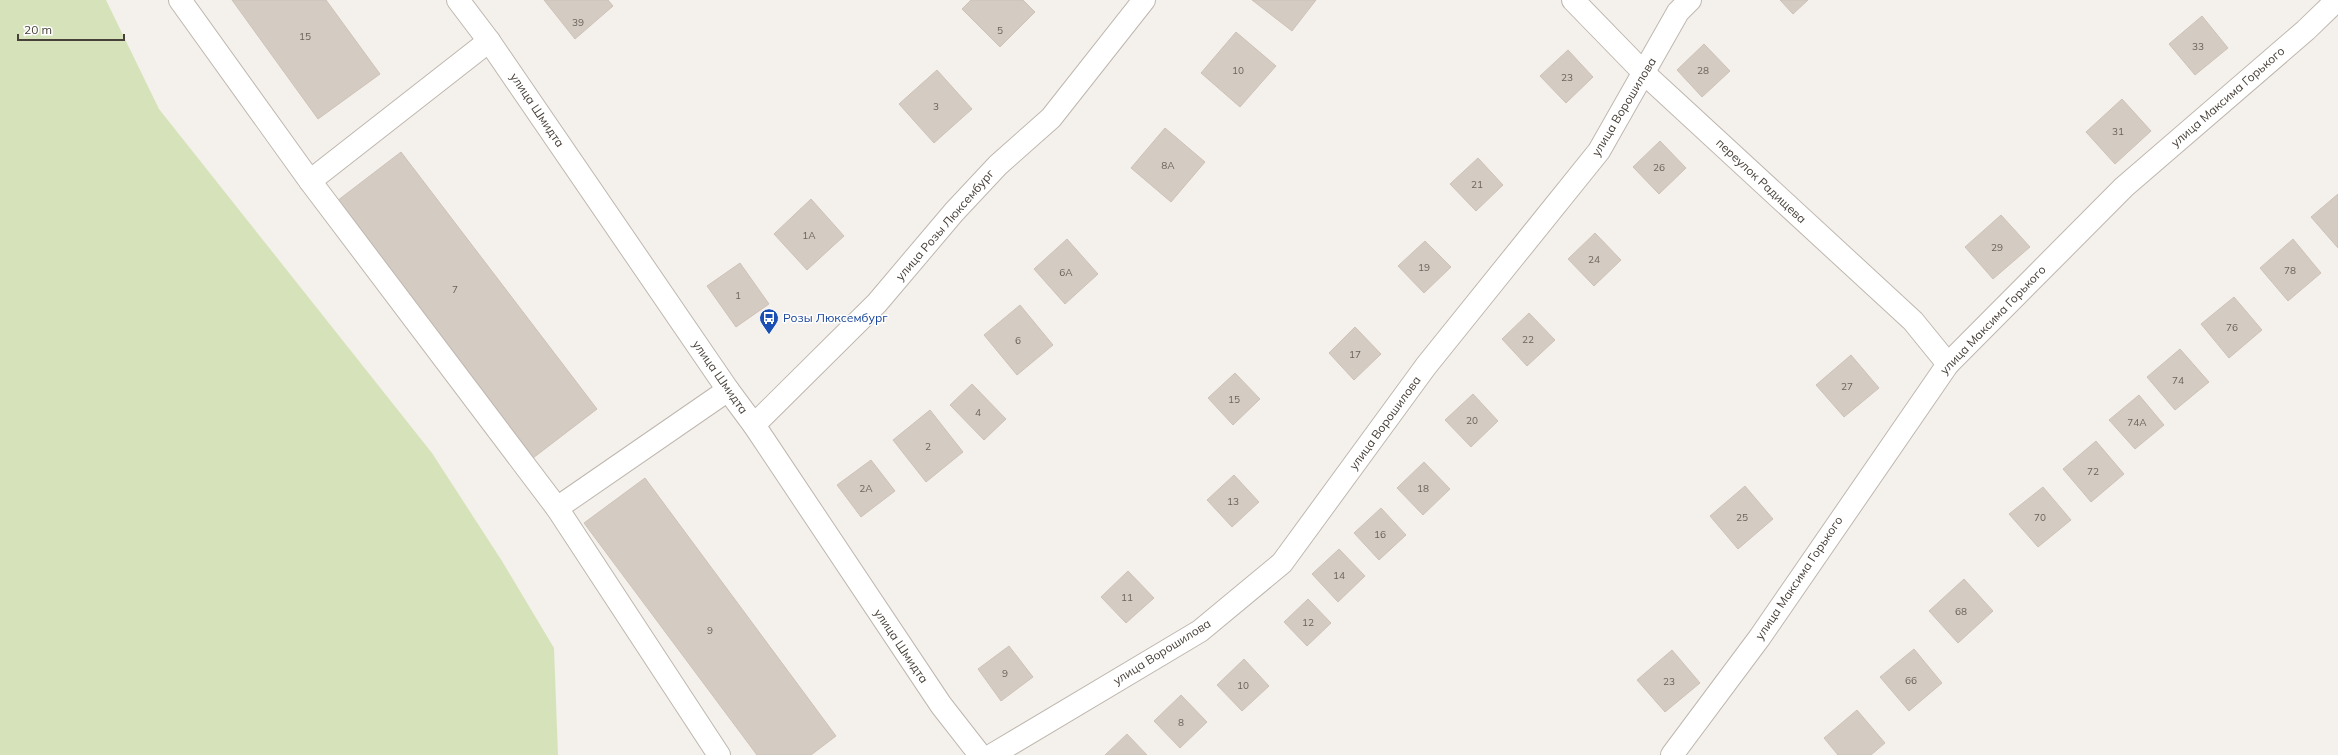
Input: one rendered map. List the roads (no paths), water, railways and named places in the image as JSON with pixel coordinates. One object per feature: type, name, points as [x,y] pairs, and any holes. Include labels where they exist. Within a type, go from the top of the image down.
[{"type":"street","points":[[180,0],[310,181],[557,508],[719,755]]},
{"type":"street","name":"улица Шмидта","points":[[458,0],[489,41],[728,390],[754,425],[941,704],[980,755]]},
{"type":"street","name":"улица Розы Люксембург","points":[[754,425],[877,303],[954,212],[998,166],[1051,118],[1144,0]]},
{"type":"street","name":"переулок Радищева","points":[[1573,0],[1645,74],[1913,321],[1948,364]]},
{"type":"street","name":"улица Ворошилова","points":[[992,755],[1200,631],[1282,562],[1426,366],[1600,151],[1645,74],[1678,12],[1690,0]]},
{"type":"street","name":"улица Максима Горького","points":[[1672,755],[1760,637],[1948,364],[2124,187],[2306,30],[2336,0]]},
{"type":"street","points":[[310,181],[489,41]]},
{"type":"street","points":[[557,508],[728,390]]},
{"type":"place","name":"Розы Люксембург","points":[[769,335]]}]
